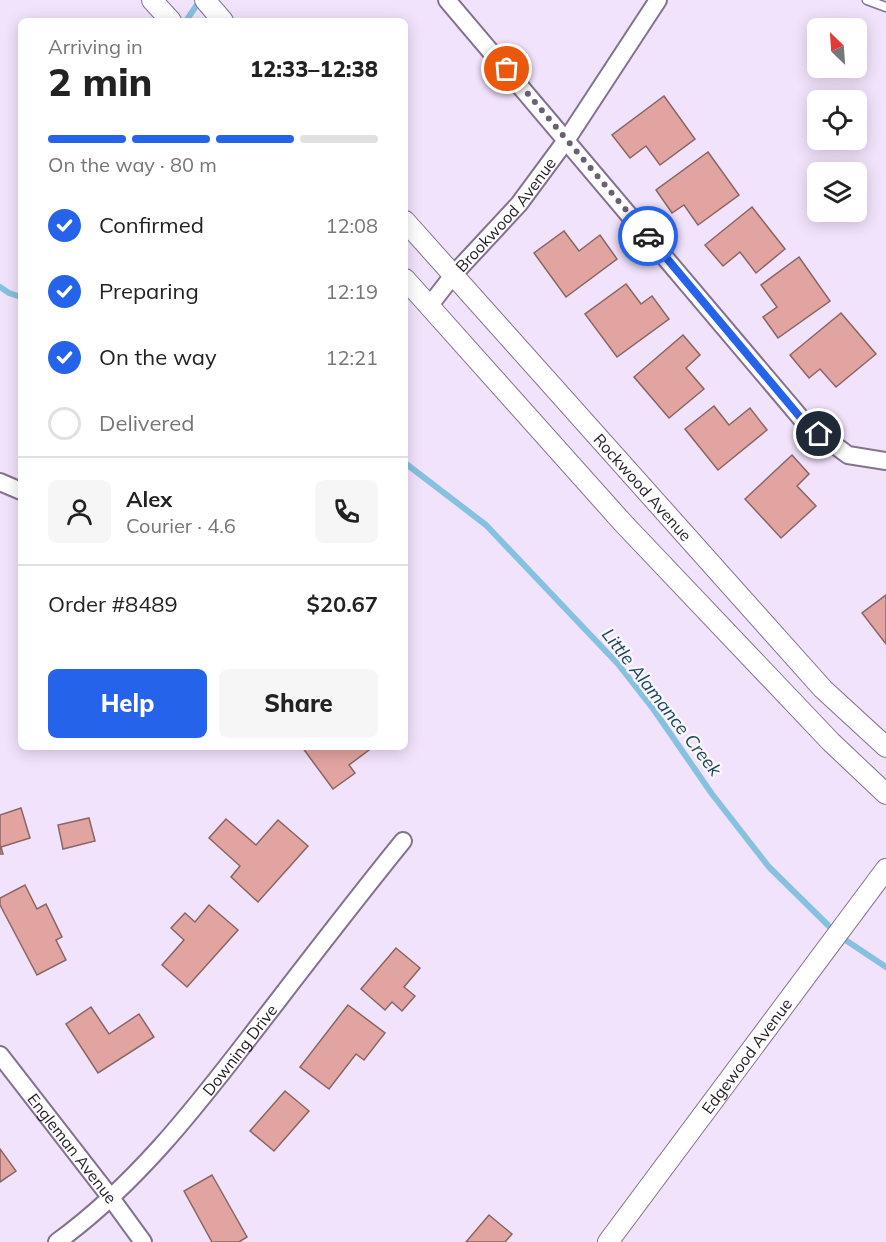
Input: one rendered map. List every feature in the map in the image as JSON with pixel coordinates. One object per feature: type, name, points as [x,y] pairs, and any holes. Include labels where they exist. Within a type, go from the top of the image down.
[{"type":"street","points":[[152,0],[168,18]]},
{"type":"street","points":[[204,0],[220,18]]},
{"type":"street","points":[[447,0],[567,139],[805,423],[848,455],[886,461]]},
{"type":"street","name":"Brookwood Avenue","points":[[430,305],[454,274],[519,204],[567,139],[658,0]]},
{"type":"street","name":"Rockwood Avenue","points":[[408,223],[823,689],[886,747]]},
{"type":"street","points":[[408,282],[631,531],[831,742],[886,794]]},
{"type":"street","points":[[0,482],[18,490]]},
{"type":"street","name":"Downing Drive","points":[[57,1242],[111,1198],[150,1160],[209,1090],[403,841]]},
{"type":"street","name":"Edgewood Avenue","points":[[608,1242],[886,869]]},
{"type":"street","name":"Engleman Avenue","points":[[0,1055],[143,1242]]},
{"type":"lane","points":[[867,0],[886,7]]},
{"type":"building","points":[[664,96],[695,139],[660,165],[646,146],[630,158],[612,135]]},
{"type":"building","points":[[708,152],[739,195],[698,225],[684,205],[672,213],[656,190]]},
{"type":"building","points":[[752,207],[785,249],[756,273],[740,252],[723,266],[705,245]]},
{"type":"building","points":[[564,231],[579,251],[600,235],[617,259],[566,297],[534,253]]},
{"type":"building","points":[[799,257],[830,301],[778,338],[763,317],[777,307],[761,285]]},
{"type":"building","points":[[626,284],[641,304],[652,296],[669,319],[617,357],[585,314]]},
{"type":"building","points":[[841,313],[876,354],[836,387],[820,369],[809,378],[790,355]]},
{"type":"building","points":[[683,335],[700,355],[686,368],[704,389],[669,418],[634,377]]},
{"type":"building","points":[[714,406],[729,425],[750,408],[767,430],[718,470],[685,429]]},
{"type":"building","points":[[792,455],[809,474],[797,486],[816,506],[781,538],[745,499]]},
{"type":"building","points":[[886,595],[886,644],[862,613]]},
{"type":"building","points":[[304,750],[369,750],[349,765],[355,773],[333,789]]},
{"type":"building","points":[[21,808],[30,838],[1,847],[3,854],[0,854],[0,815]]},
{"type":"building","points":[[89,818],[95,841],[63,849],[58,825]]},
{"type":"building","points":[[226,819],[256,845],[278,820],[308,846],[258,902],[231,877],[240,866],[209,838]]},
{"type":"building","points":[[25,885],[37,909],[46,904],[62,937],[56,940],[66,960],[37,975],[0,905],[0,898]]},
{"type":"building","points":[[209,905],[238,930],[187,987],[162,965],[184,940],[171,928],[185,913],[195,922]]},
{"type":"building","points":[[396,948],[420,968],[404,987],[415,996],[402,1011],[392,1002],[385,1010],[361,989]]},
{"type":"building","points":[[348,1005],[385,1033],[364,1060],[356,1054],[329,1089],[300,1067]]},
{"type":"building","points":[[91,1007],[109,1034],[139,1014],[154,1037],[98,1073],[66,1024]]},
{"type":"building","points":[[285,1091],[309,1111],[274,1151],[250,1131]]},
{"type":"building","points":[[0,1149],[16,1171],[0,1182]]},
{"type":"building","points":[[212,1175],[247,1237],[239,1242],[212,1242],[184,1191]]},
{"type":"building","points":[[489,1215],[512,1234],[505,1242],[466,1242]]},
{"type":"waterway","points":[[188,18],[200,0]]},
{"type":"waterway","name":"Little Alamance Creek","points":[[0,287],[18,296]]},
{"type":"waterway","name":"Little Alamance Creek","points":[[408,465],[486,525],[618,664],[654,710],[712,794],[769,867],[838,935],[886,967]]},
{"type":"way so far","points":[[507,69],[648,236]]},
{"type":"route","points":[[648,236],[805,423],[819,434]]}]
